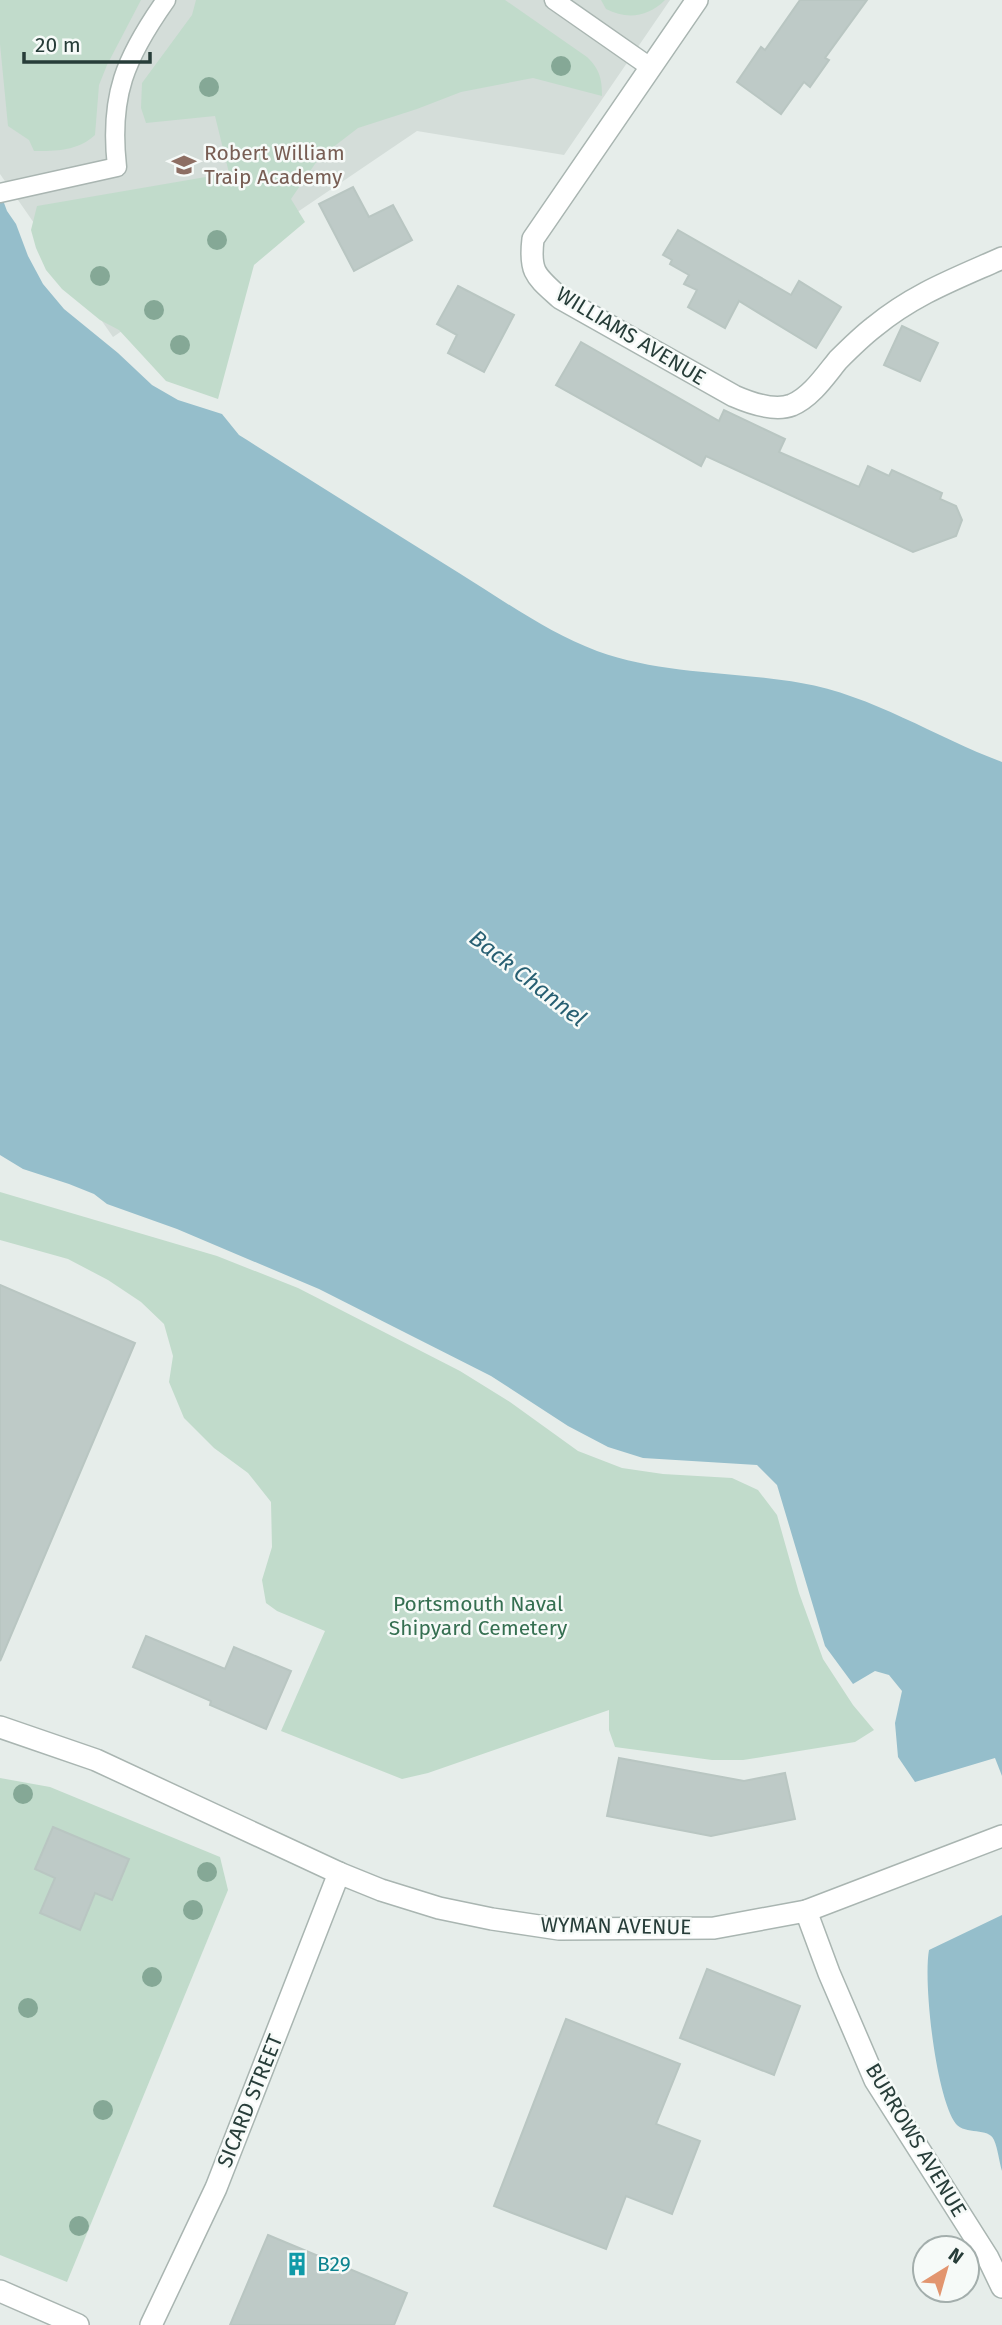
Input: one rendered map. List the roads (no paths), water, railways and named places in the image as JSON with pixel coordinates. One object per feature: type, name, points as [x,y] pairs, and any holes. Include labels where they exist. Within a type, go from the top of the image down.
[{"type":"street","name":"WILLIAMS AVENUE","points":[[697,0],[533,239],[532,269],[560,298],[723,391],[754,405],[789,407],[805,397],[871,329],[901,305],[1002,258]]},
{"type":"street","name":"WYMAN AVENUE","points":[[0,1727],[96,1760],[377,1888],[439,1908],[559,1929],[714,1928],[806,1911],[1002,1836]]},
{"type":"street","name":"SICARD STREET","points":[[150,2325],[216,2188],[339,1872]]},
{"type":"street","name":"BURROWS AVENUE","points":[[806,1911],[829,1973],[875,2080],[981,2247],[1002,2287]]},
{"type":"street","points":[[0,2291],[78,2325]]},
{"type":"lane","points":[[1,193],[117,167],[115,126],[123,76],[130,58],[166,0]]},
{"type":"lane","points":[[554,0],[650,67]]},
{"type":"water","name":"Back Channel","points":[[0,192],[43,284],[64,309],[152,385],[178,400],[222,414],[239,435],[543,626],[579,644],[622,659],[673,669],[775,679],[827,689],[878,707],[1002,762],[1002,1776],[995,1758],[915,1782],[898,1757],[895,1723],[902,1691],[889,1675],[875,1671],[853,1684],[825,1646],[777,1485],[757,1465],[643,1458],[608,1447],[568,1426],[491,1376],[319,1289],[177,1229],[107,1204],[94,1194],[23,1169],[0,1155]]},
{"type":"water","points":[[1002,1915],[1002,2171],[997,2147],[991,2136],[960,2127],[949,2110],[933,2040],[928,1966],[929,1950]]},
{"type":"place","name":"Robert William Traip Academy","points":[[184,165]]},
{"type":"place","name":"B29","points":[[297,2264]]},
{"type":"park label","name":"Portsmouth Naval Shipyard Cemetery","points":[[478,1616]]}]
